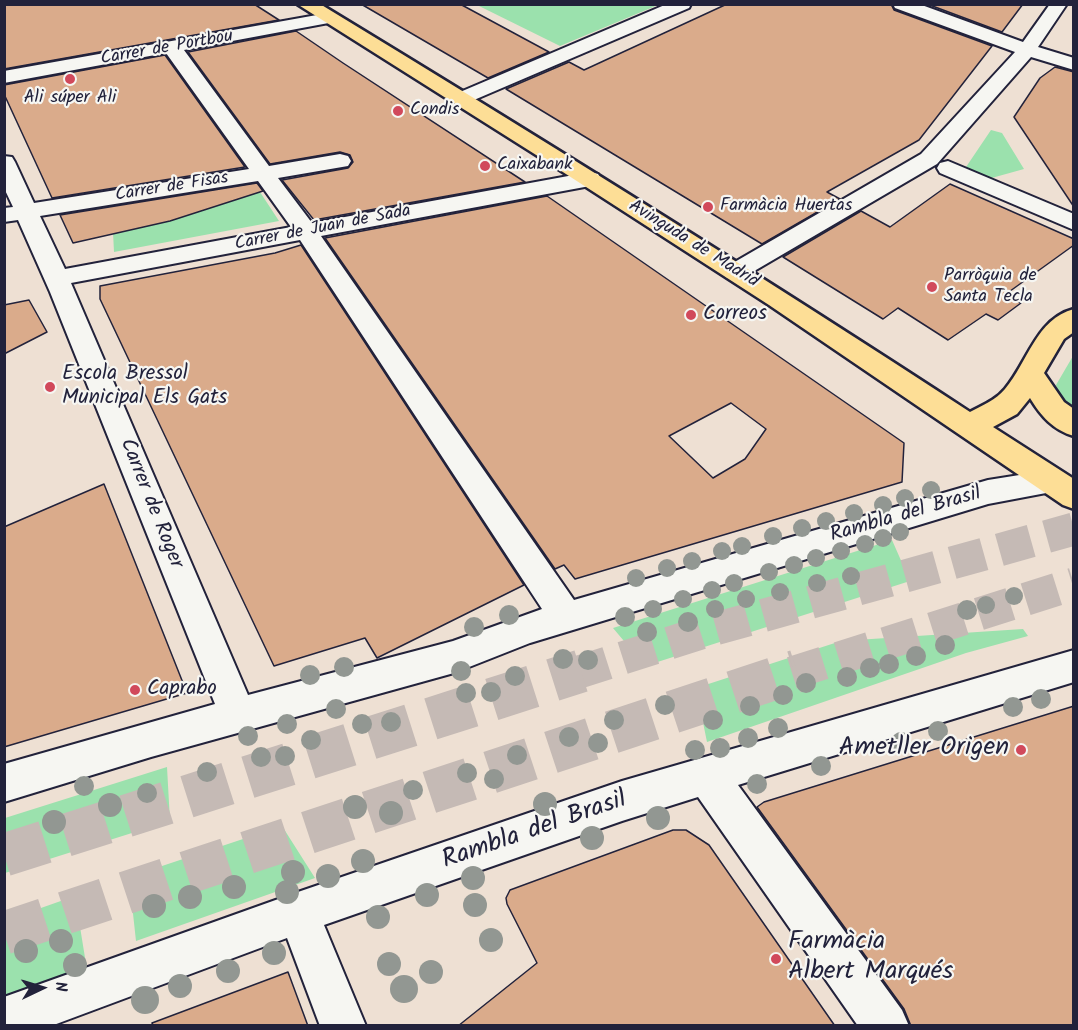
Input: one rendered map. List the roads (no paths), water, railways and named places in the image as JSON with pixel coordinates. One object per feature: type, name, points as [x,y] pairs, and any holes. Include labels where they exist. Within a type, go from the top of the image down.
[{"type":"main road","name":"Avinguda de Madrid","points":[[306,4],[590,179],[970,426],[1066,485]]},
{"type":"main road","points":[[970,426],[1006,406],[1030,375],[1042,350],[1054,333],[1074,318]]},
{"type":"main road","points":[[1030,375],[1053,410],[1074,425]]},
{"type":"street","points":[[460,99],[683,4]]},
{"type":"street","points":[[902,4],[1026,50],[1074,64]]},
{"type":"street","points":[[735,272],[929,159],[1026,50],[1059,4]]},
{"type":"street","name":"Carrer de Portbou","points":[[4,77],[174,48],[328,18]]},
{"type":"street","points":[[174,48],[176,54],[307,233],[567,617]]},
{"type":"street","name":"Carrer de Fisas","points":[[16,213],[340,161]]},
{"type":"street","name":"Carrer de Roger","points":[[4,162],[16,213],[56,278],[238,716]]},
{"type":"street","points":[[948,168],[1074,223]]},
{"type":"street","name":"Carrer de Juan de Sada","points":[[56,278],[307,233],[550,184],[590,179]]},
{"type":"street","name":"Rambla del Brasil","points":[[4,783],[151,739],[454,657],[525,629],[988,492],[1066,485]]},
{"type":"street","name":"Rambla del Brasil","points":[[4,1020],[56,1014],[298,913],[622,801],[1074,666]]},
{"type":"street","points":[[705,775],[733,810],[886,1026]]},
{"type":"street","points":[[298,913],[343,1026]]},
{"type":"tunnel","points":[[576,673],[704,632],[1074,529]]},
{"type":"tunnel","points":[[792,673],[1074,584]]},
{"type":"tunnel","points":[[4,855],[581,671]]},
{"type":"tunnel","points":[[4,933],[797,671]]},
{"type":"place","name":"Ali súper Ali","points":[[70,79]]},
{"type":"place","name":"Condis","points":[[398,111]]},
{"type":"place","name":"Caixabank","points":[[485,166]]},
{"type":"place","name":"Farmàcia Huertas","points":[[708,207]]},
{"type":"place","name":"Parròquia de Santa Tecla","points":[[932,287]]},
{"type":"place","name":"Correos","points":[[691,315]]},
{"type":"place","name":"Escola Bressol Municipal Els Gats","points":[[50,387]]},
{"type":"place","name":"Caprabo","points":[[135,690]]},
{"type":"place","name":"Ametller Origen","points":[[1021,750]]},
{"type":"place","name":"Farmàcia Albert Marqués","points":[[776,959]]}]
